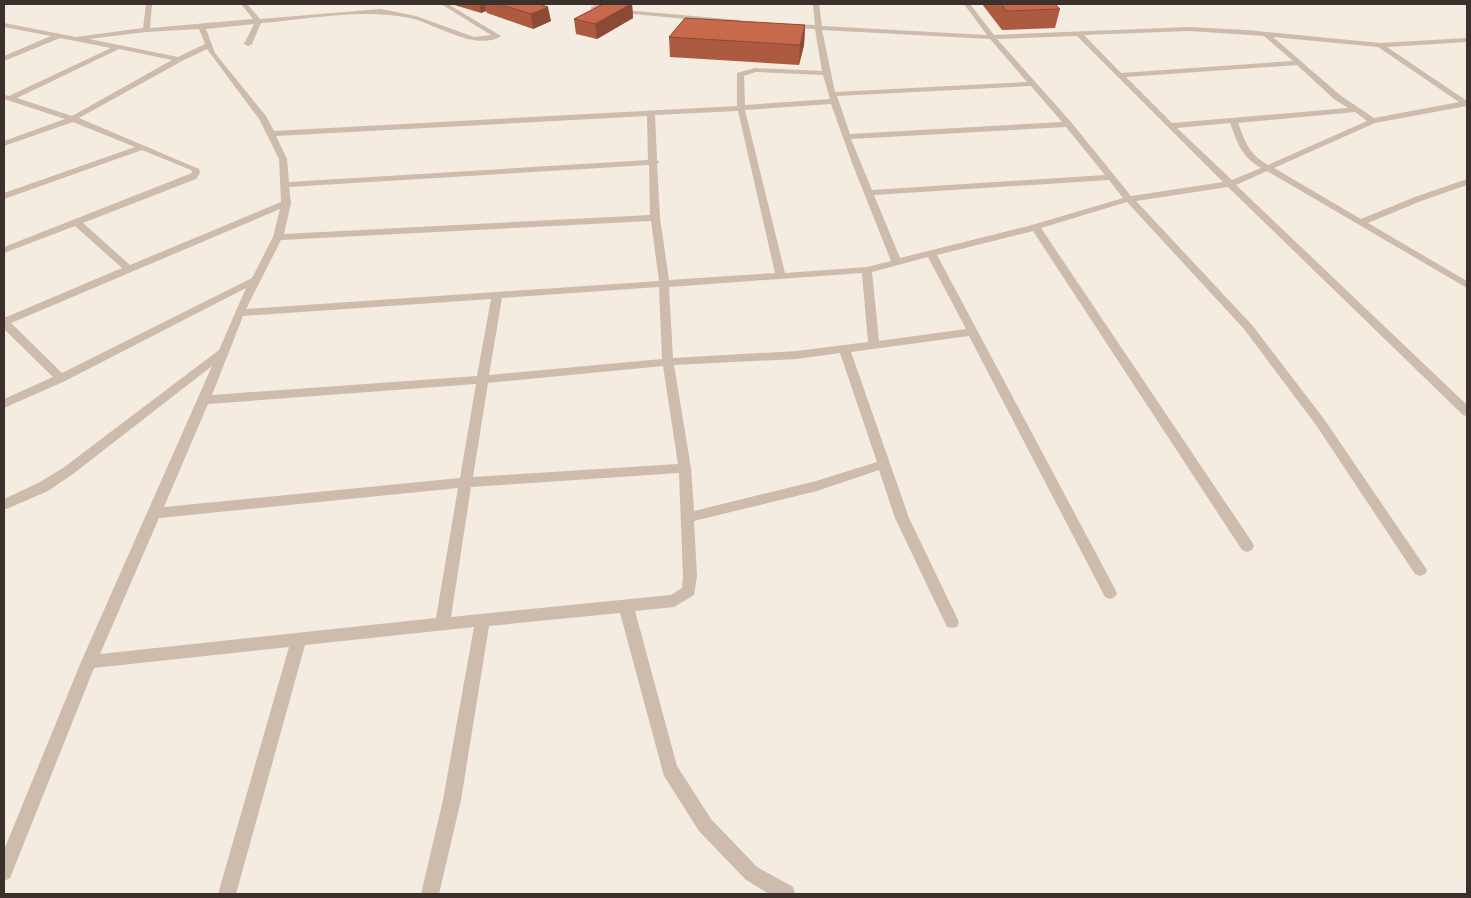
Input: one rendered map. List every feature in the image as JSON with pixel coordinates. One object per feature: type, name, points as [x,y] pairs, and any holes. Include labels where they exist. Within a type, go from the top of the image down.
[{"type":"street","points":[[146,30],[148,4]]},
{"type":"street","points":[[244,4],[258,21]]},
{"type":"street","points":[[345,4],[351,12]]},
{"type":"street","points":[[76,39],[146,30],[202,27],[351,12],[381,11],[406,15],[473,39],[498,36],[444,4]]},
{"type":"street","points":[[593,8],[601,4]]},
{"type":"street","points":[[816,4],[817,28],[833,97],[847,138],[897,264]]},
{"type":"street","points":[[966,4],[992,37],[1112,176],[1129,199],[1248,327],[1320,422],[1420,570]]},
{"type":"street","points":[[624,12],[750,23]]},
{"type":"street","points":[[248,44],[258,21]]},
{"type":"street","points":[[4,25],[179,59]]},
{"type":"street","points":[[778,25],[992,37],[1189,29],[1380,45],[1466,40]]},
{"type":"street","points":[[4,872],[88,662],[204,400],[239,313],[278,237],[286,203],[283,159],[272,134],[263,118],[212,53],[202,27]]},
{"type":"street","points":[[1078,33],[1170,126],[1467,412]]},
{"type":"street","points":[[1266,34],[1314,79],[1373,121]]},
{"type":"street","points":[[4,59],[58,36]]},
{"type":"street","points":[[1380,45],[1467,104]]},
{"type":"street","points":[[4,144],[72,119],[179,59],[209,46]]},
{"type":"street","points":[[7,98],[118,47]]},
{"type":"street","points":[[1119,75],[1299,64]]},
{"type":"street","points":[[781,276],[741,108],[740,75],[755,70],[827,73]]},
{"type":"street","points":[[272,134],[741,108],[833,97],[1032,84]]},
{"type":"street","points":[[4,250],[193,177],[196,173],[195,169],[72,119],[7,98]]},
{"type":"street","points":[[239,313],[867,270],[1035,228],[1129,199],[1230,184],[1373,121],[1467,104]]},
{"type":"street","points":[[1448,107],[1467,109]]},
{"type":"street","points":[[1170,126],[1355,110]]},
{"type":"street","points":[[88,662],[674,601],[689,591],[685,468],[668,362],[664,283],[655,218],[655,162],[651,113]]},
{"type":"street","points":[[1233,120],[1243,146],[1252,159],[1360,224],[1462,276],[1467,285]]},
{"type":"street","points":[[847,138],[1068,124]]},
{"type":"street","points":[[4,196],[142,147]]},
{"type":"street","points":[[286,185],[655,162]]},
{"type":"street","points":[[870,193],[1112,176]]},
{"type":"street","points":[[1360,224],[1418,199],[1467,182]]},
{"type":"street","points":[[61,378],[4,322],[286,203]]},
{"type":"street","points":[[278,237],[655,218]]},
{"type":"street","points":[[76,222],[129,269]]},
{"type":"street","points":[[1035,228],[1247,546]]},
{"type":"street","points":[[932,255],[1110,593]]},
{"type":"street","points":[[867,270],[874,345]]},
{"type":"street","points":[[4,404],[61,378],[255,280]]},
{"type":"street","points":[[442,624],[497,294]]},
{"type":"street","points":[[204,400],[483,380],[668,362],[797,355],[973,332]]},
{"type":"street","points":[[845,350],[902,518],[952,622]]},
{"type":"street","points":[[4,505],[43,487],[68,471],[223,352]]},
{"type":"street","points":[[687,518],[817,486],[884,464]]},
{"type":"street","points":[[154,513],[466,482],[685,468]]},
{"type":"street","points":[[626,606],[670,770],[705,825],[752,873],[786,894]]},
{"type":"street","points":[[430,894],[452,800],[483,620]]},
{"type":"street","points":[[227,894],[299,640]]},
{"type":"building","points":[[499,4],[539,4],[548,7],[531,14]]},
{"type":"building","points":[[603,4],[631,4],[595,24],[574,19]]},
{"type":"building","points":[[1001,4],[1055,4],[1060,9],[1007,11]]},
{"type":"building","points":[[685,18],[805,25],[800,45],[669,37]]}]
